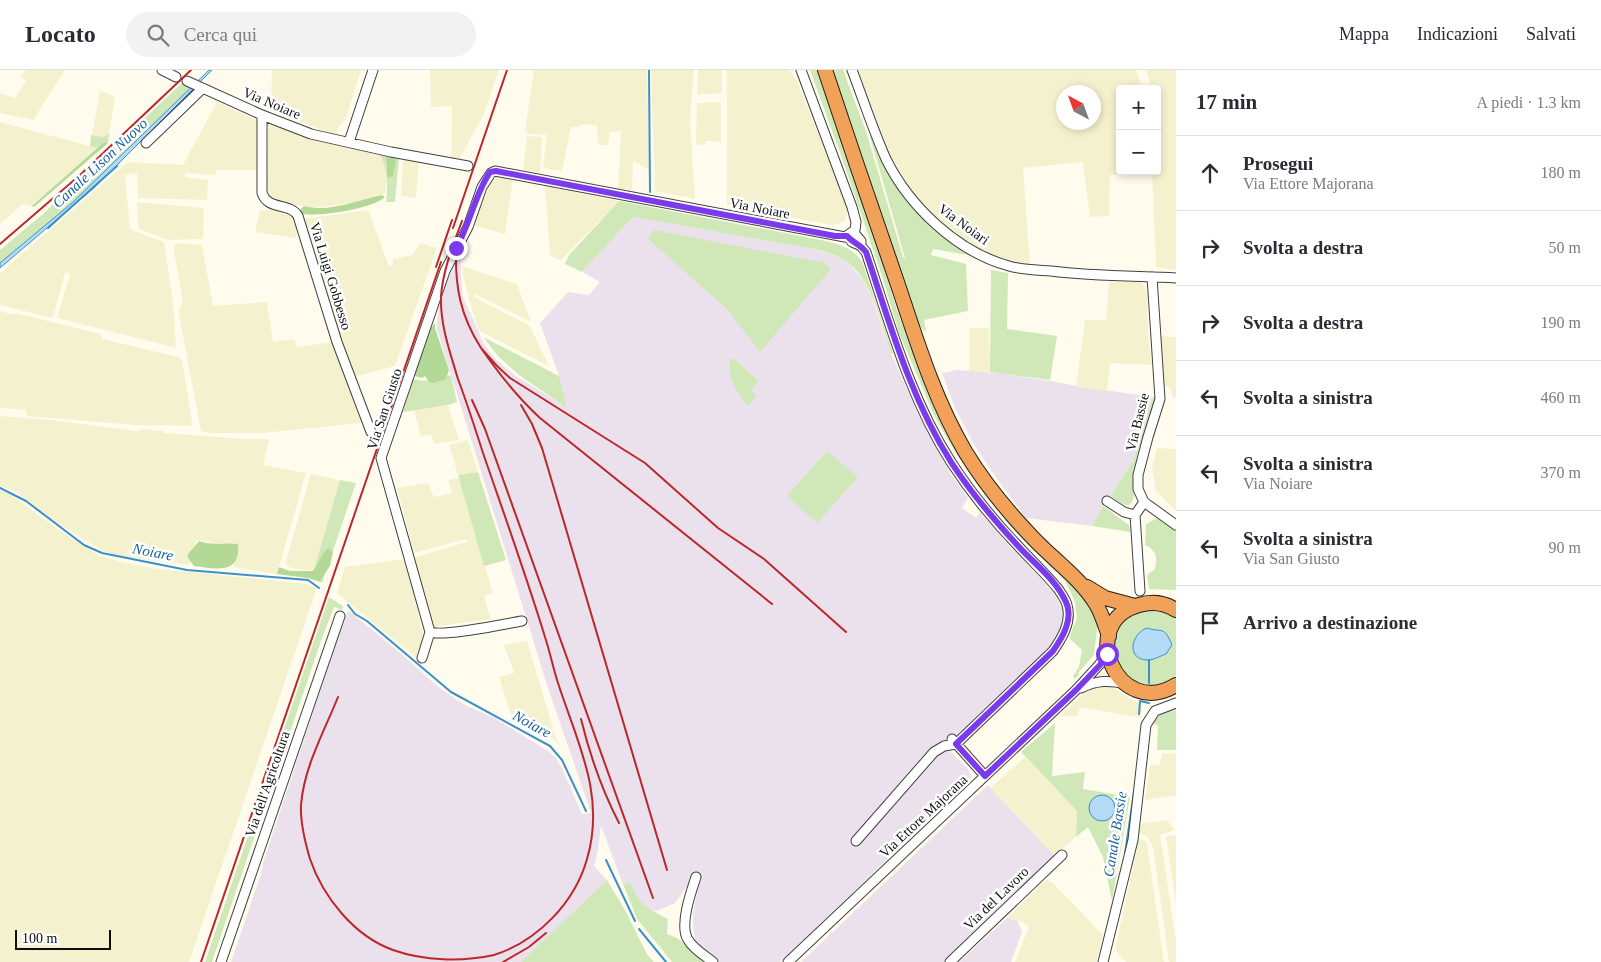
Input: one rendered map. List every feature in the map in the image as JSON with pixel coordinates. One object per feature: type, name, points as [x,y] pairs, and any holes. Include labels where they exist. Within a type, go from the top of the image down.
[{"type":"highway","points":[[825,70],[911,324],[948,420],[967,454],[998,499],[1033,538],[1078,581],[1097,605],[1109,636]]},
{"type":"highway","points":[[1078,581],[1105,598],[1135,606]]},
{"type":"highway","points":[[1174,688],[1148,692],[1136,690],[1126,684],[1113,670],[1107,654],[1109,636],[1118,618],[1135,606],[1148,603],[1162,604],[1176,610]]},
{"type":"street","points":[[162,70],[176,77]]},
{"type":"street","points":[[349,142],[373,70]]},
{"type":"street","points":[[801,70],[852,207],[856,222],[850,234],[852,242],[861,246],[866,252],[895,342],[926,417],[951,462],[991,516],[1048,577],[1059,590],[1067,604],[1068,619],[1063,637],[1053,651],[954,741],[934,752],[856,841]]},
{"type":"street","name":"Via Noiari","points":[[852,70],[886,159],[897,178],[924,212],[963,244],[980,254],[1010,266],[1079,274],[1176,278]]},
{"type":"street","name":"Via Noiare","points":[[188,81],[262,115],[327,139],[468,166]]},
{"type":"street","points":[[146,144],[202,87]]},
{"type":"street","name":"Via Luigi Gobbesso","points":[[262,115],[262,194],[270,204],[293,210],[298,216],[337,342],[371,432]]},
{"type":"street","name":"Via Noiare","points":[[492,171],[835,236],[850,234]]},
{"type":"street","name":"Via San Giusto","points":[[430,632],[381,458],[445,271],[468,227],[482,187],[492,171]]},
{"type":"street","name":"Via Bassie","points":[[1144,502],[1138,489],[1138,475],[1160,399],[1152,277]]},
{"type":"street","points":[[1107,501],[1124,512],[1135,515]]},
{"type":"street","points":[[1140,590],[1135,515],[1144,502],[1176,525]]},
{"type":"street","points":[[1162,604],[1176,601]]},
{"type":"street","name":"Via dell'Agricoltura","points":[[221,962],[340,616]]},
{"type":"street","points":[[422,658],[430,632],[435,634],[522,621]]},
{"type":"street","name":"Via Ettore Majorana","points":[[788,962],[1076,690],[1100,665],[1107,654]]},
{"type":"street","name":"Via Ettore Majorana","points":[[1076,690],[1098,681],[1126,684]]},
{"type":"street","points":[[1103,962],[1133,840],[1146,725],[1155,711],[1176,703]]},
{"type":"street","points":[[954,741],[985,776]]},
{"type":"street","name":"Via del Lavoro","points":[[950,962],[1062,854]]},
{"type":"street","points":[[696,877],[688,902],[684,930],[690,943],[713,962]]},
{"type":"shaded area","points":[[26,70],[65,70],[33,120],[0,113],[0,93],[15,98],[26,80],[20,77]]},
{"type":"shaded area","points":[[272,70],[361,70],[346,118],[336,135],[286,117],[271,109]]},
{"type":"shaded area","points":[[430,70],[499,70],[483,116],[459,159],[451,158],[452,106],[431,107]]},
{"type":"shaded area","points":[[534,70],[647,70],[649,170],[633,161],[632,190],[618,189],[621,131],[610,132],[608,145],[598,145],[597,125],[582,124],[580,127],[571,127],[562,171],[543,168],[547,135],[528,134],[525,131]]},
{"type":"shaded area","points":[[651,70],[694,70],[690,121],[695,199],[655,191]]},
{"type":"shaded area","points":[[698,70],[722,70],[722,93],[697,95]]},
{"type":"shaded area","points":[[727,70],[790,70],[798,83],[848,210],[845,220],[831,225],[727,205]]},
{"type":"shaded area","points":[[857,70],[1136,70],[1142,85],[1116,85],[1116,175],[1110,175],[1109,216],[1090,217],[1083,162],[1023,168],[1030,266],[1008,262],[984,253],[955,235],[936,219],[910,189],[892,158]]},
{"type":"shaded area","points":[[1146,70],[1176,70],[1176,270],[1156,267],[1152,175],[1161,175],[1161,85],[1150,85]]},
{"type":"shaded area","points":[[100,90],[115,97],[109,134],[103,137],[92,135]]},
{"type":"shaded area","points":[[217,102],[258,121],[258,170],[216,170],[215,175],[185,173],[185,177],[208,180],[207,200],[138,198],[137,173],[125,175],[130,229],[164,242],[173,301],[176,348],[57,318],[70,274],[65,272],[53,318],[0,305],[0,273],[128,162],[183,165]]},
{"type":"shaded area","points":[[721,102],[721,142],[705,141],[706,144],[696,145],[697,103]]},
{"type":"shaded area","points":[[0,122],[97,148],[32,206],[23,204],[0,224]]},
{"type":"shaded area","points":[[268,124],[316,140],[380,155],[386,168],[385,194],[351,203],[310,208],[289,204],[273,198],[269,194],[267,187]]},
{"type":"shaded area","points":[[527,136],[542,137],[540,173],[523,170]]},
{"type":"shaded area","points":[[403,158],[419,160],[416,198],[401,196]]},
{"type":"shaded area","points":[[498,177],[513,179],[505,234],[475,226],[474,221],[492,181]]},
{"type":"shaded area","points":[[545,186],[619,201],[560,261],[550,255]]},
{"type":"shaded area","points":[[137,202],[204,208],[203,239],[169,240],[138,229]]},
{"type":"shaded area","points":[[260,210],[278,210],[290,212],[294,215],[298,227],[296,238],[255,232]]},
{"type":"shaded area","points":[[368,210],[389,266],[393,265],[393,259],[412,255],[421,243],[437,248],[395,366],[354,377],[303,219]]},
{"type":"shaded area","points":[[633,217],[814,249],[842,258],[851,266],[863,280],[872,297],[891,353],[917,412],[950,473],[968,498],[962,508],[976,518],[980,512],[1056,596],[1064,612],[1064,622],[1058,638],[946,747],[968,769],[972,777],[969,781],[780,962],[720,962],[702,947],[695,939],[693,926],[700,875],[692,873],[689,884],[675,903],[657,911],[650,911],[637,898],[630,882],[623,884],[601,826],[594,866],[607,880],[522,962],[231,962],[345,616],[349,611],[437,686],[463,704],[496,719],[548,751],[556,758],[562,768],[582,814],[591,813],[546,682],[437,329],[438,306],[440,295],[461,253],[463,297],[484,344],[496,360],[516,376],[566,407],[559,376],[540,323],[568,292],[589,295],[600,282],[582,272]]},
{"type":"shaded area","points":[[177,243],[202,245],[213,306],[267,302],[273,342],[294,339],[297,347],[333,342],[361,423],[263,433],[211,433],[201,431],[178,310],[183,303],[173,246]]},
{"type":"shaded area","points":[[461,266],[517,284],[531,322],[475,294],[474,297],[530,326],[549,366],[479,331]]},
{"type":"shaded area","points":[[1109,282],[1140,282],[1145,287],[1152,365],[1110,363],[1107,391],[1076,386],[1085,320],[1106,320]]},
{"type":"shaded area","points":[[0,311],[101,334],[102,339],[179,357],[182,360],[192,422],[191,426],[135,425],[27,416],[26,410],[0,408]]},
{"type":"shaded area","points":[[969,328],[989,328],[990,372],[969,371]]},
{"type":"shaded area","points":[[1157,336],[1176,337],[1176,397],[1173,398],[1171,390],[1163,384]]},
{"type":"shaded area","points":[[957,370],[999,373],[1153,397],[1134,459],[1092,526],[1026,518],[973,443],[955,408],[942,373]]},
{"type":"shaded area","points":[[448,405],[459,440],[434,444],[431,434],[421,437],[414,410]]},
{"type":"shaded area","points":[[0,416],[51,420],[136,431],[143,429],[163,431],[164,433],[268,439],[263,465],[306,473],[277,574],[233,567],[238,546],[196,540],[189,565],[123,557],[106,552],[91,544],[50,518],[15,491],[0,486]]},
{"type":"shaded area","points":[[468,440],[478,472],[458,475],[449,445]]},
{"type":"shaded area","points":[[1157,448],[1176,449],[1176,511],[1156,491],[1152,468]]},
{"type":"shaded area","points":[[311,474],[340,480],[313,571],[288,567],[286,561]]},
{"type":"shaded area","points":[[459,478],[493,593],[484,596],[491,619],[431,627],[412,558],[467,542],[466,539],[414,553],[397,488],[428,483],[434,497],[452,493],[448,480]]},
{"type":"shaded area","points":[[0,490],[10,494],[59,530],[98,555],[151,568],[307,584],[316,588],[189,962],[0,962]]},
{"type":"shaded area","points":[[405,559],[423,633],[419,660],[337,593],[345,567]]},
{"type":"shaded area","points":[[527,641],[559,744],[550,737],[512,718],[499,677],[514,673],[504,645]]},
{"type":"shaded area","points":[[1104,686],[1110,686],[1142,705],[1141,718],[1080,707],[1077,716],[1060,716],[1085,693]]},
{"type":"shaded area","points":[[1176,753],[1176,795],[1145,800],[1150,766],[1160,764],[1162,754]]},
{"type":"shaded area","points":[[1025,757],[1077,811],[1076,836],[1055,856],[990,788]]},
{"type":"shaded area","points":[[988,785],[1055,856],[944,962],[801,962]]},
{"type":"shaded area","points":[[1167,820],[1175,830],[1160,835],[1176,940],[1176,962],[1169,962],[1153,847],[1146,835],[1139,834],[1139,824]]},
{"type":"shaded area","points":[[1176,835],[1176,905],[1166,836]]},
{"type":"shaded area","points":[[1139,839],[1147,843],[1164,962],[1126,962],[1115,950]]},
{"type":"shaded area","points":[[1046,880],[1052,882],[1103,935],[1096,962],[1015,962],[1029,927],[1021,921],[1014,921],[1008,917]]},
{"type":"shaded area","points":[[1008,917],[1018,922],[1022,932],[1011,962],[959,962]]},
{"type":"green space","points":[[810,70],[817,70],[881,250],[891,292],[906,335],[956,444],[1083,593],[1091,605],[1098,623],[1094,655],[1075,679],[1073,676],[1079,667],[1082,650],[1069,638],[1077,618],[1075,602],[1065,581],[1012,528],[987,497],[955,452],[935,417],[899,333],[883,279]]},
{"type":"green space","points":[[829,70],[843,70],[866,131],[903,257],[905,258],[870,137],[872,135],[902,193],[974,256],[933,249],[931,255],[966,264],[968,311],[924,320],[926,332],[917,324],[862,165],[855,134]]},
{"type":"green space","points":[[182,83],[191,88],[72,203],[0,263],[0,250],[44,213]]},
{"type":"green space","points":[[109,134],[108,143],[103,143],[97,148],[90,146],[91,135],[103,137]]},
{"type":"green space","points":[[103,143],[108,143],[34,207],[32,206]]},
{"type":"green space","points":[[380,155],[399,158],[395,202],[386,202],[387,178],[385,166]]},
{"type":"green space","points":[[386,157],[392,157],[396,160],[393,176],[388,178],[387,173]]},
{"type":"green space","points":[[382,195],[385,197],[369,205],[345,211],[309,215],[301,214],[300,210],[304,206],[313,208],[333,207]]},
{"type":"green space","points":[[619,201],[818,239],[848,248],[854,252],[863,264],[893,353],[891,353],[869,289],[862,278],[844,260],[814,249],[633,217],[582,272],[565,264],[569,255]]},
{"type":"green space","points":[[654,230],[825,263],[831,269],[760,352],[727,309],[648,239]]},
{"type":"green space","points":[[991,270],[1008,273],[1007,329],[1057,336],[1050,380],[990,372]]},
{"type":"green space","points":[[435,323],[449,370],[446,379],[433,383],[429,382],[425,376],[422,378],[414,376],[431,328]]},
{"type":"green space","points":[[483,337],[559,376],[567,408],[519,375],[498,356]]},
{"type":"green space","points":[[730,359],[734,359],[758,381],[751,391],[757,396],[748,406],[736,390],[731,379]]},
{"type":"green space","points":[[451,375],[457,402],[403,412],[413,379],[424,381]]},
{"type":"green space","points":[[1153,397],[1157,399],[1135,466],[1133,499],[1129,505],[1124,505],[1110,496],[1134,459]]},
{"type":"green space","points":[[827,451],[858,477],[817,523],[787,496]]},
{"type":"green space","points":[[478,472],[506,560],[484,566],[458,475]]},
{"type":"green space","points":[[340,480],[356,483],[322,583],[311,579]]},
{"type":"green space","points":[[1103,506],[1129,525],[1131,532],[1092,526]]},
{"type":"green space","points":[[1157,518],[1176,528],[1176,590],[1149,589],[1147,575],[1155,569],[1156,558],[1152,549],[1145,545],[1146,524]]},
{"type":"green space","points":[[199,541],[238,544],[238,554],[235,561],[225,568],[218,569],[194,566],[188,558],[188,554]]},
{"type":"green space","points":[[328,548],[333,552],[330,566],[320,581],[277,574],[279,567],[290,571],[313,571]]},
{"type":"green space","points":[[329,597],[343,606],[342,610],[334,607],[212,962],[205,962]]},
{"type":"green space","points":[[1151,608],[1176,617],[1176,676],[1159,684],[1143,684],[1130,678],[1121,668],[1115,655],[1114,641],[1118,627],[1129,616]],"holes":[[[1147,628],[1166,634],[1172,645],[1149,660]]]},
{"type":"green space","points":[[1176,710],[1176,750],[1157,750],[1158,725],[1151,723],[1162,713]]},
{"type":"green space","points":[[1055,723],[1052,776],[1085,772],[1083,789],[1130,797],[1112,901],[1103,857],[1088,827],[1076,837],[1077,811],[1021,752]]},
{"type":"green space","points":[[607,880],[647,954],[654,962],[521,962]]},
{"type":"green space","points":[[630,882],[637,897],[644,905],[668,919],[667,934],[677,938],[706,962],[672,962],[637,919],[623,884]]},
{"type":"water","points":[[209,70],[212,70],[95,187],[0,268],[0,263],[72,203]]},
{"type":"water","points":[[1147,628],[1165,632],[1172,645],[1166,654],[1148,660],[1135,655],[1133,651],[1134,640],[1137,635]]},
{"type":"water","points":[[1102,795],[1111,799],[1115,808],[1111,817],[1102,821],[1093,817],[1089,808],[1093,799]]},
{"type":"waterway","points":[[649,70],[650,192]]},
{"type":"waterway","name":"Canale Lison Nuovo","points":[[169,115],[193,90]]},
{"type":"waterway","name":"Canale Lison Nuovo","points":[[48,228],[117,166]]},
{"type":"waterway","name":"Noiare","points":[[0,488],[26,501],[84,545],[102,553],[187,570],[308,580],[319,588]]},
{"type":"waterway","name":"Noiare","points":[[348,605],[355,614],[367,621],[451,692],[550,746],[562,760],[586,811]]},
{"type":"waterway","name":"Canale Bassie","points":[[1149,660],[1149,683]]},
{"type":"waterway","name":"Canale Bassie","points":[[1139,714],[1140,701],[1149,703]]},
{"type":"waterway","name":"Canale Bassie","points":[[1125,854],[1134,792]]},
{"type":"waterway","name":"Noiare","points":[[606,860],[635,921]]},
{"type":"waterway","name":"Noiare","points":[[639,929],[666,962]]},
{"type":"railway","points":[[0,244],[80,175],[191,70]]},
{"type":"railway","points":[[453,228],[507,70]]},
{"type":"railway","points":[[436,267],[452,220]]},
{"type":"railway","points":[[338,697],[310,763],[303,791],[301,812],[302,826],[310,859],[323,887],[342,914],[365,935],[379,944],[405,954],[430,958],[469,959],[494,955],[510,949],[540,930],[564,905],[574,890],[587,859],[592,835],[591,791],[581,748],[558,683],[538,614],[458,379],[446,338],[441,307],[442,286],[449,258],[462,221]]},
{"type":"railway","points":[[456,248],[460,300],[468,324],[481,348]]},
{"type":"railway","points":[[201,962],[441,262]]},
{"type":"railway","points":[[772,604],[540,418],[509,385],[481,348],[510,378],[645,463],[718,528],[764,559],[846,632]]},
{"type":"railway","points":[[472,400],[485,429],[653,898]]},
{"type":"railway","points":[[521,405],[532,424],[542,448],[667,870]]},
{"type":"railway","points":[[581,719],[597,772],[619,823]]},
{"type":"railway","points":[[503,962],[529,947],[546,933]]},
{"type":"route","points":[[456,248],[468,227],[482,187],[492,171],[835,236],[847,236],[866,252],[895,342],[910,380],[926,417],[951,462],[991,516],[1048,577],[1059,590],[1067,604],[1068,619],[1063,637],[1053,651],[956,744],[985,776],[1076,690],[1100,665],[1107,654]]}]
